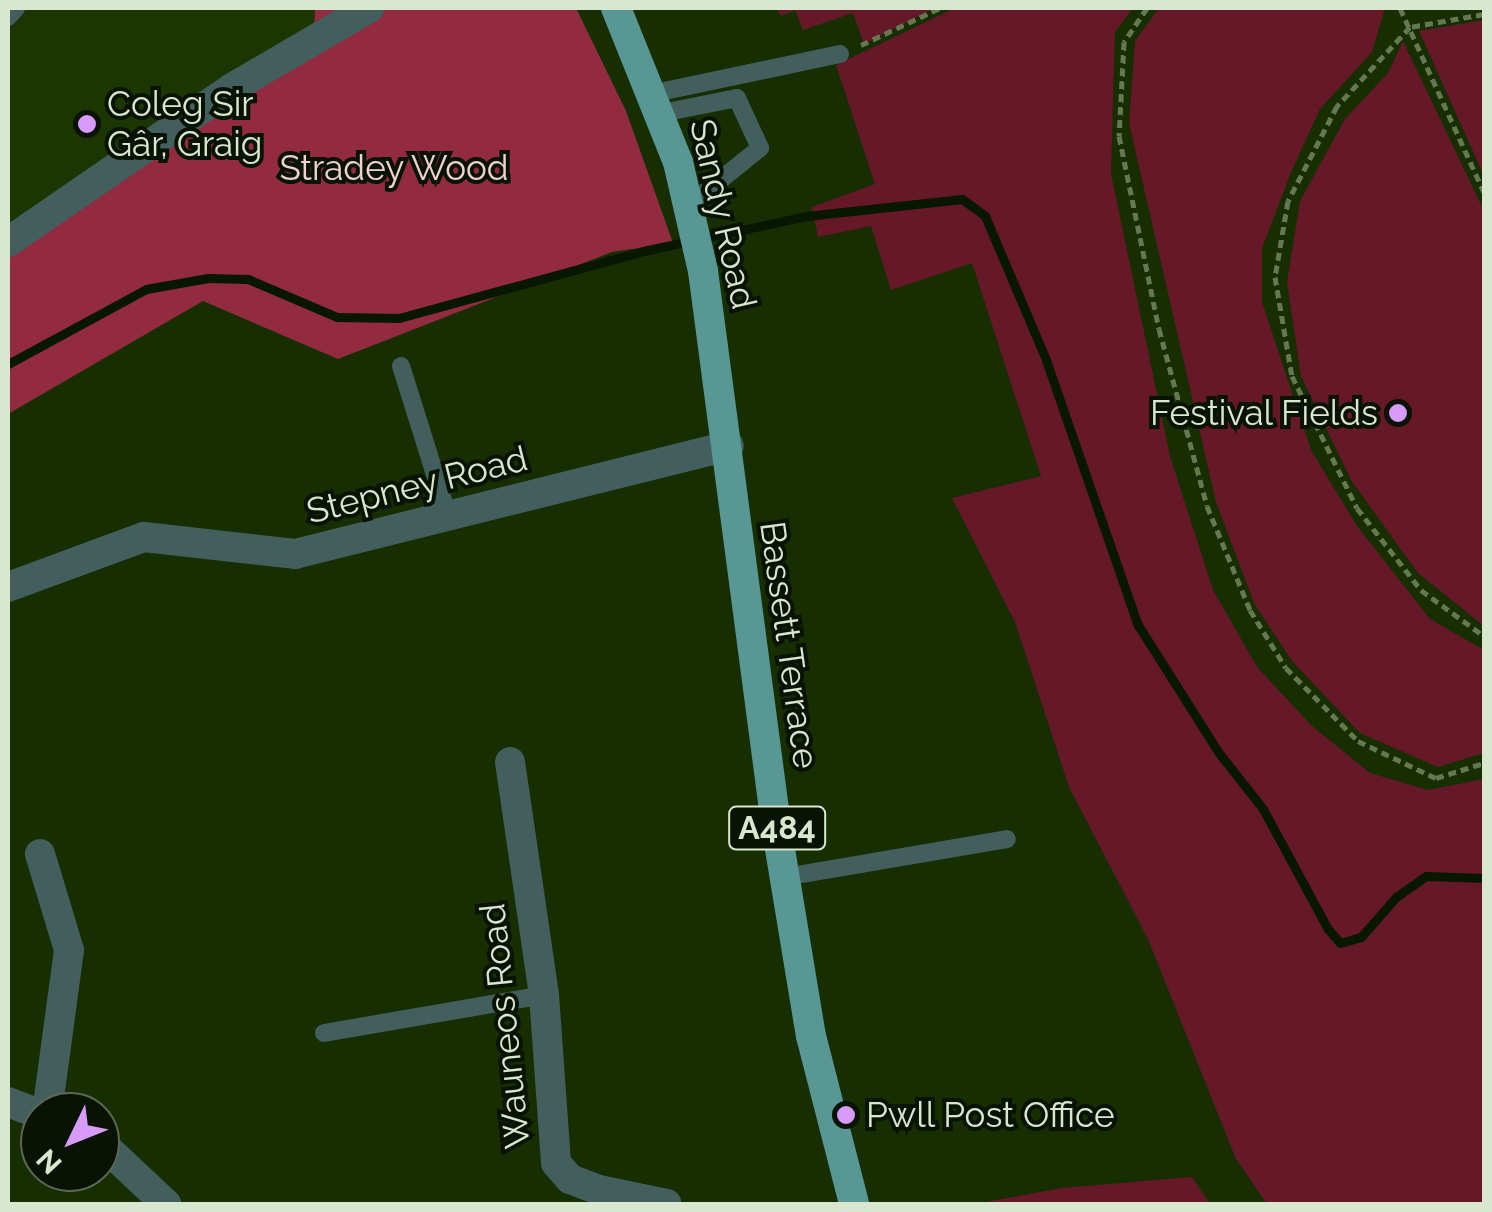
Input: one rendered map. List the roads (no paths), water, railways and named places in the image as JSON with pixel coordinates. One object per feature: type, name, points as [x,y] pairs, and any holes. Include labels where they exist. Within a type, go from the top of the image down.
[{"type":"main road","name":"Sandy Road","points":[[616,8],[658,103],[688,206],[729,446]]},
{"type":"main road","name":"Bassett Terrace","points":[[729,446],[736,547],[811,1036],[854,1204]]},
{"type":"street","points":[[8,242],[232,88],[368,8]]},
{"type":"street","name":"Stepney Road","points":[[8,588],[144,537],[295,554],[729,446]]},
{"type":"street","name":"Wauneos Road","points":[[510,762],[544,996],[556,1164],[570,1178],[599,1190],[666,1204]]},
{"type":"street","points":[[40,854],[69,950],[51,1092]]},
{"type":"street","points":[[120,1161],[166,1204]]},
{"type":"lane","points":[[8,17],[16,8]]},
{"type":"lane","points":[[658,103],[840,54]]},
{"type":"lane","points":[[658,103],[737,98],[760,148],[688,206]]},
{"type":"lane","points":[[401,366],[448,516]]},
{"type":"lane","points":[[785,877],[1007,839]]},
{"type":"lane","points":[[324,1033],[544,996]]},
{"type":"waterway","points":[[8,364],[146,289],[208,278],[248,279],[337,317],[399,318],[648,250],[806,216],[962,199],[985,216],[1046,360],[1138,625],[1219,753],[1263,809],[1328,929],[1340,943],[1361,937],[1396,897],[1426,876],[1484,878]]},
{"type":"place","name":"Coleg Sir Gâr, Graig","points":[[87,124]]},
{"type":"place","name":"Festival Fields","points":[[1398,413]]},
{"type":"place","name":"Pwll Post Office","points":[[846,1115]]},
{"type":"park label","name":"Stradey Wood","points":[[394,168]]}]
